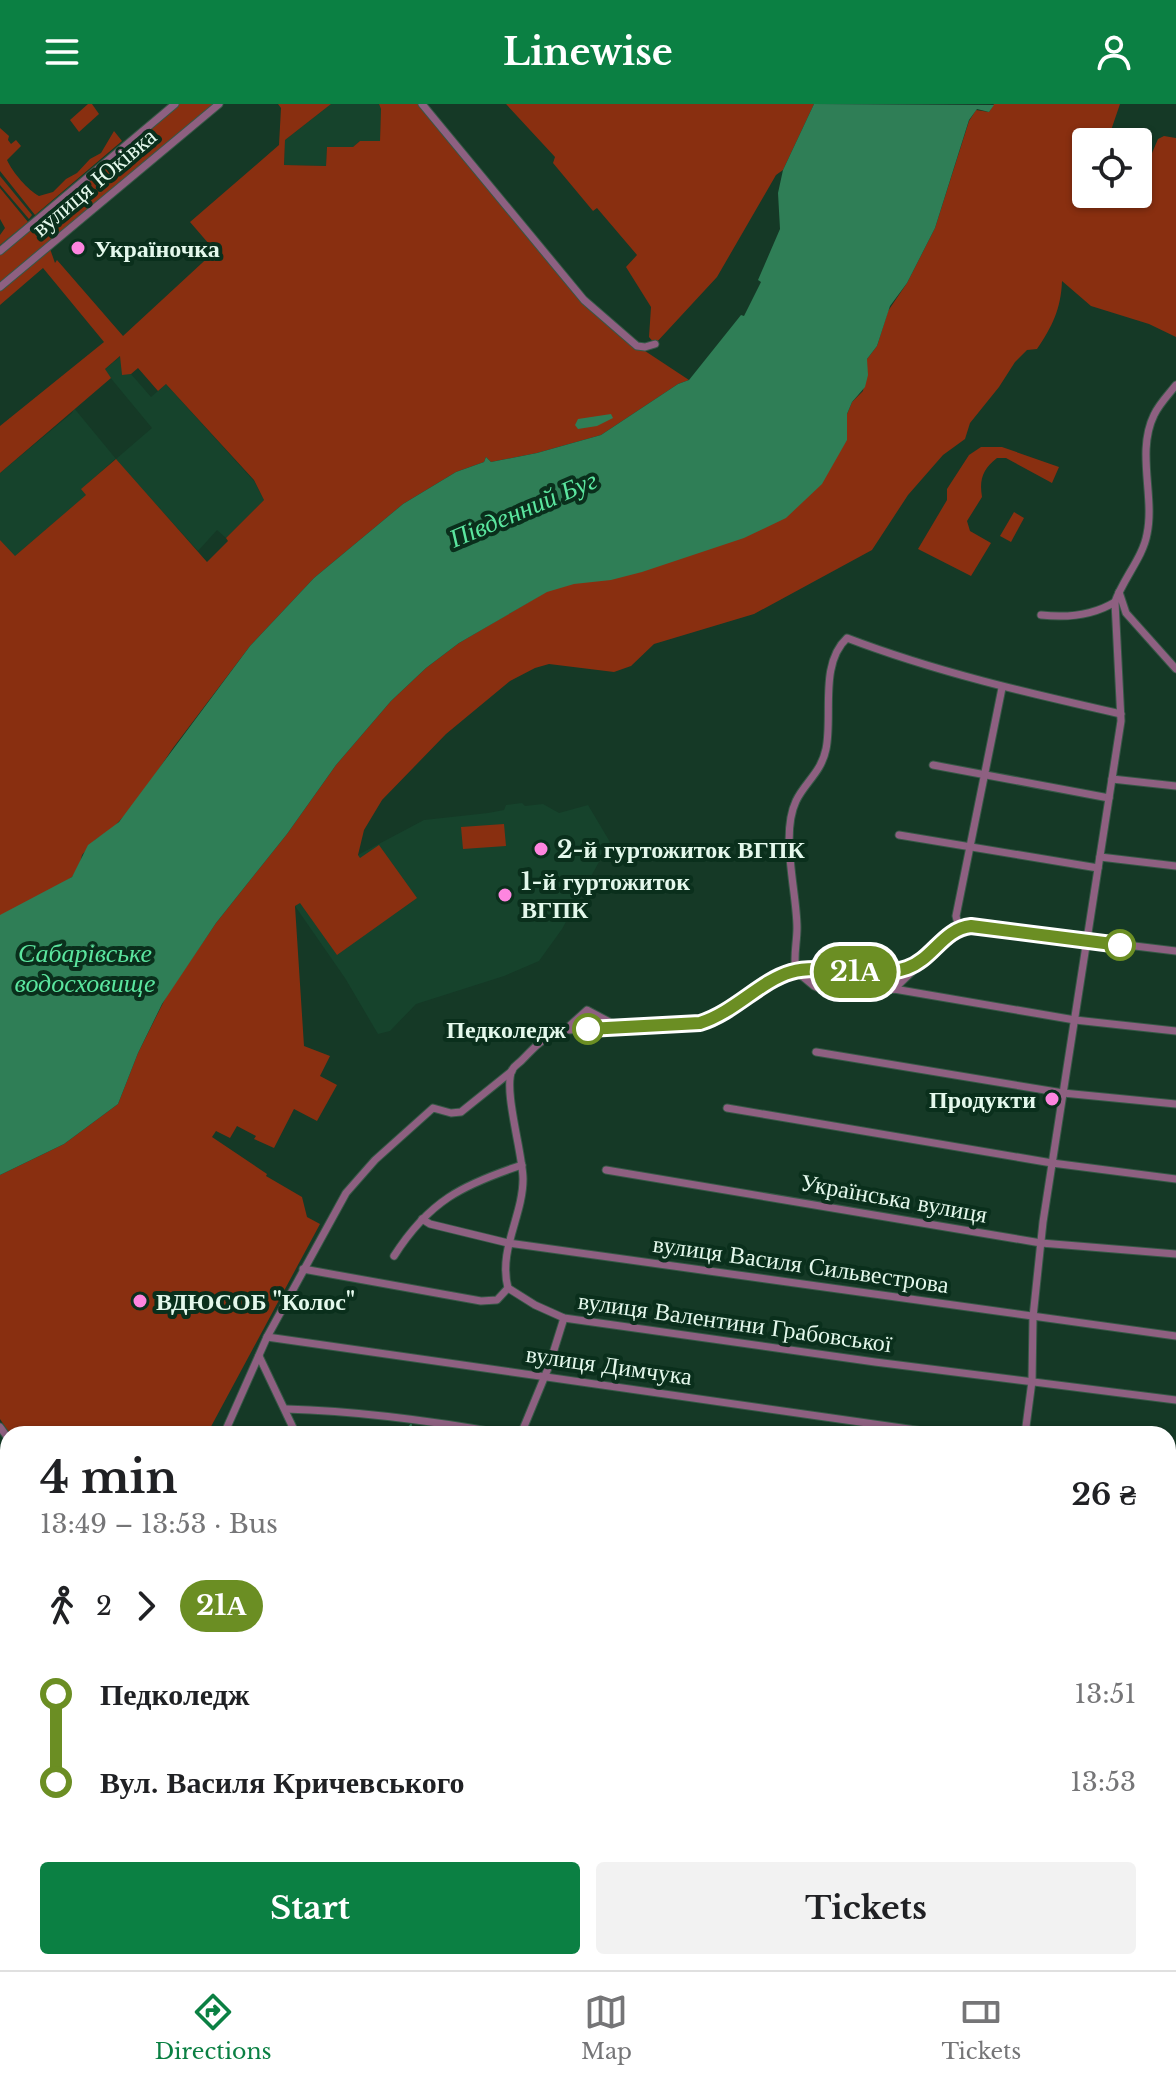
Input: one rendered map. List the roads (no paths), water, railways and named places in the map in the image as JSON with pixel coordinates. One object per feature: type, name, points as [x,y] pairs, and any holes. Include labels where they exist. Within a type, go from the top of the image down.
[{"type":"street","points":[[0,251],[175,104]]},
{"type":"street","points":[[422,104],[584,300],[637,346],[655,344]]},
{"type":"street","name":"вулиця Юківка","points":[[0,287],[215,105]]},
{"type":"street","points":[[1026,1426],[1041,1243],[1121,714],[1115,602],[1147,538],[1150,516],[1147,487],[1149,429],[1154,415],[1176,385]]},
{"type":"street","points":[[1119,589],[1126,613],[1176,669]]},
{"type":"street","points":[[1041,615],[1061,617],[1084,614],[1115,602]]},
{"type":"street","points":[[796,971],[796,906],[790,861],[793,812],[796,801],[817,774],[826,749],[832,666],[839,645],[847,638],[904,660],[1002,688],[1121,714]]},
{"type":"street","points":[[959,928],[956,916],[1002,688]]},
{"type":"street","points":[[933,765],[1109,798]]},
{"type":"street","points":[[1112,779],[1176,786]]},
{"type":"street","points":[[899,835],[1098,868]]},
{"type":"street","points":[[1100,857],[1176,866]]},
{"type":"street","points":[[894,989],[950,933],[971,926],[1176,951]]},
{"type":"street","points":[[565,1030],[678,1025],[716,1018],[772,981],[796,971],[894,972],[922,963]]},
{"type":"street","points":[[796,971],[814,986],[831,994],[894,989],[1075,1020],[1176,1031]]},
{"type":"street","points":[[228,1426],[267,1337],[346,1193],[360,1175],[433,1108],[451,1113],[461,1112],[512,1070],[536,1043],[565,1030],[587,1010],[620,1027]]},
{"type":"street","points":[[816,1052],[1063,1093],[1176,1104]]},
{"type":"street","points":[[303,1269],[481,1301],[497,1300],[508,1288],[505,1277],[508,1243],[521,1199],[522,1165],[511,1092],[512,1070]]},
{"type":"street","points":[[727,1108],[1052,1163],[1176,1179]]},
{"type":"street","points":[[394,1256],[422,1219],[456,1190],[522,1165]]},
{"type":"street","name":"Українська вулиця","points":[[606,1170],[1041,1243],[1176,1254]]},
{"type":"street","name":"вулиця Василя Сильвестрова","points":[[422,1219],[430,1224],[508,1243],[1176,1336]]},
{"type":"street","name":"вулиця Валентини Грабовської","points":[[508,1288],[564,1318],[1176,1400]]},
{"type":"street","points":[[524,1426],[564,1318]]},
{"type":"street","name":"вулиця Димчука","points":[[267,1337],[889,1426]]},
{"type":"street","points":[[259,1356],[293,1426]]},
{"type":"street","points":[[286,1409],[389,1415],[457,1426]]},
{"type":"water","name":"Сабарівське водосховище","points":[[814,104],[994,105],[989,112],[977,109],[969,120],[935,228],[907,283],[890,306],[877,346],[867,359],[865,387],[852,402],[847,414],[847,440],[822,484],[786,518],[744,538],[642,572],[547,592],[459,643],[426,668],[391,701],[336,765],[287,834],[216,923],[162,1004],[118,1104],[64,1144],[0,1175],[0,915],[72,877],[88,845],[119,822],[250,646],[314,578],[403,504],[456,472],[484,462],[486,457],[491,462],[601,435],[678,384],[689,380],[741,315],[744,316],[761,282],[758,280],[780,229],[778,193],[783,170]]},
{"type":"water","points":[[611,414],[613,418],[597,426],[578,429],[575,425],[578,419]]},
{"type":"place","name":"Україночка","points":[[78,248]]},
{"type":"place","name":"2-й гуртожиток ВГПК","points":[[541,849]]},
{"type":"place","name":"1-й гуртожиток ВГПК","points":[[505,895]]},
{"type":"place","name":"Педколедж","points":[[588,1029]]},
{"type":"place","name":"Продукти","points":[[1052,1099]]},
{"type":"place","name":"ВДЮСОБ \"Колос\"","points":[[140,1301]]},
{"type":"water label","name":"Південний Буг","points":[[523,509]]}]
